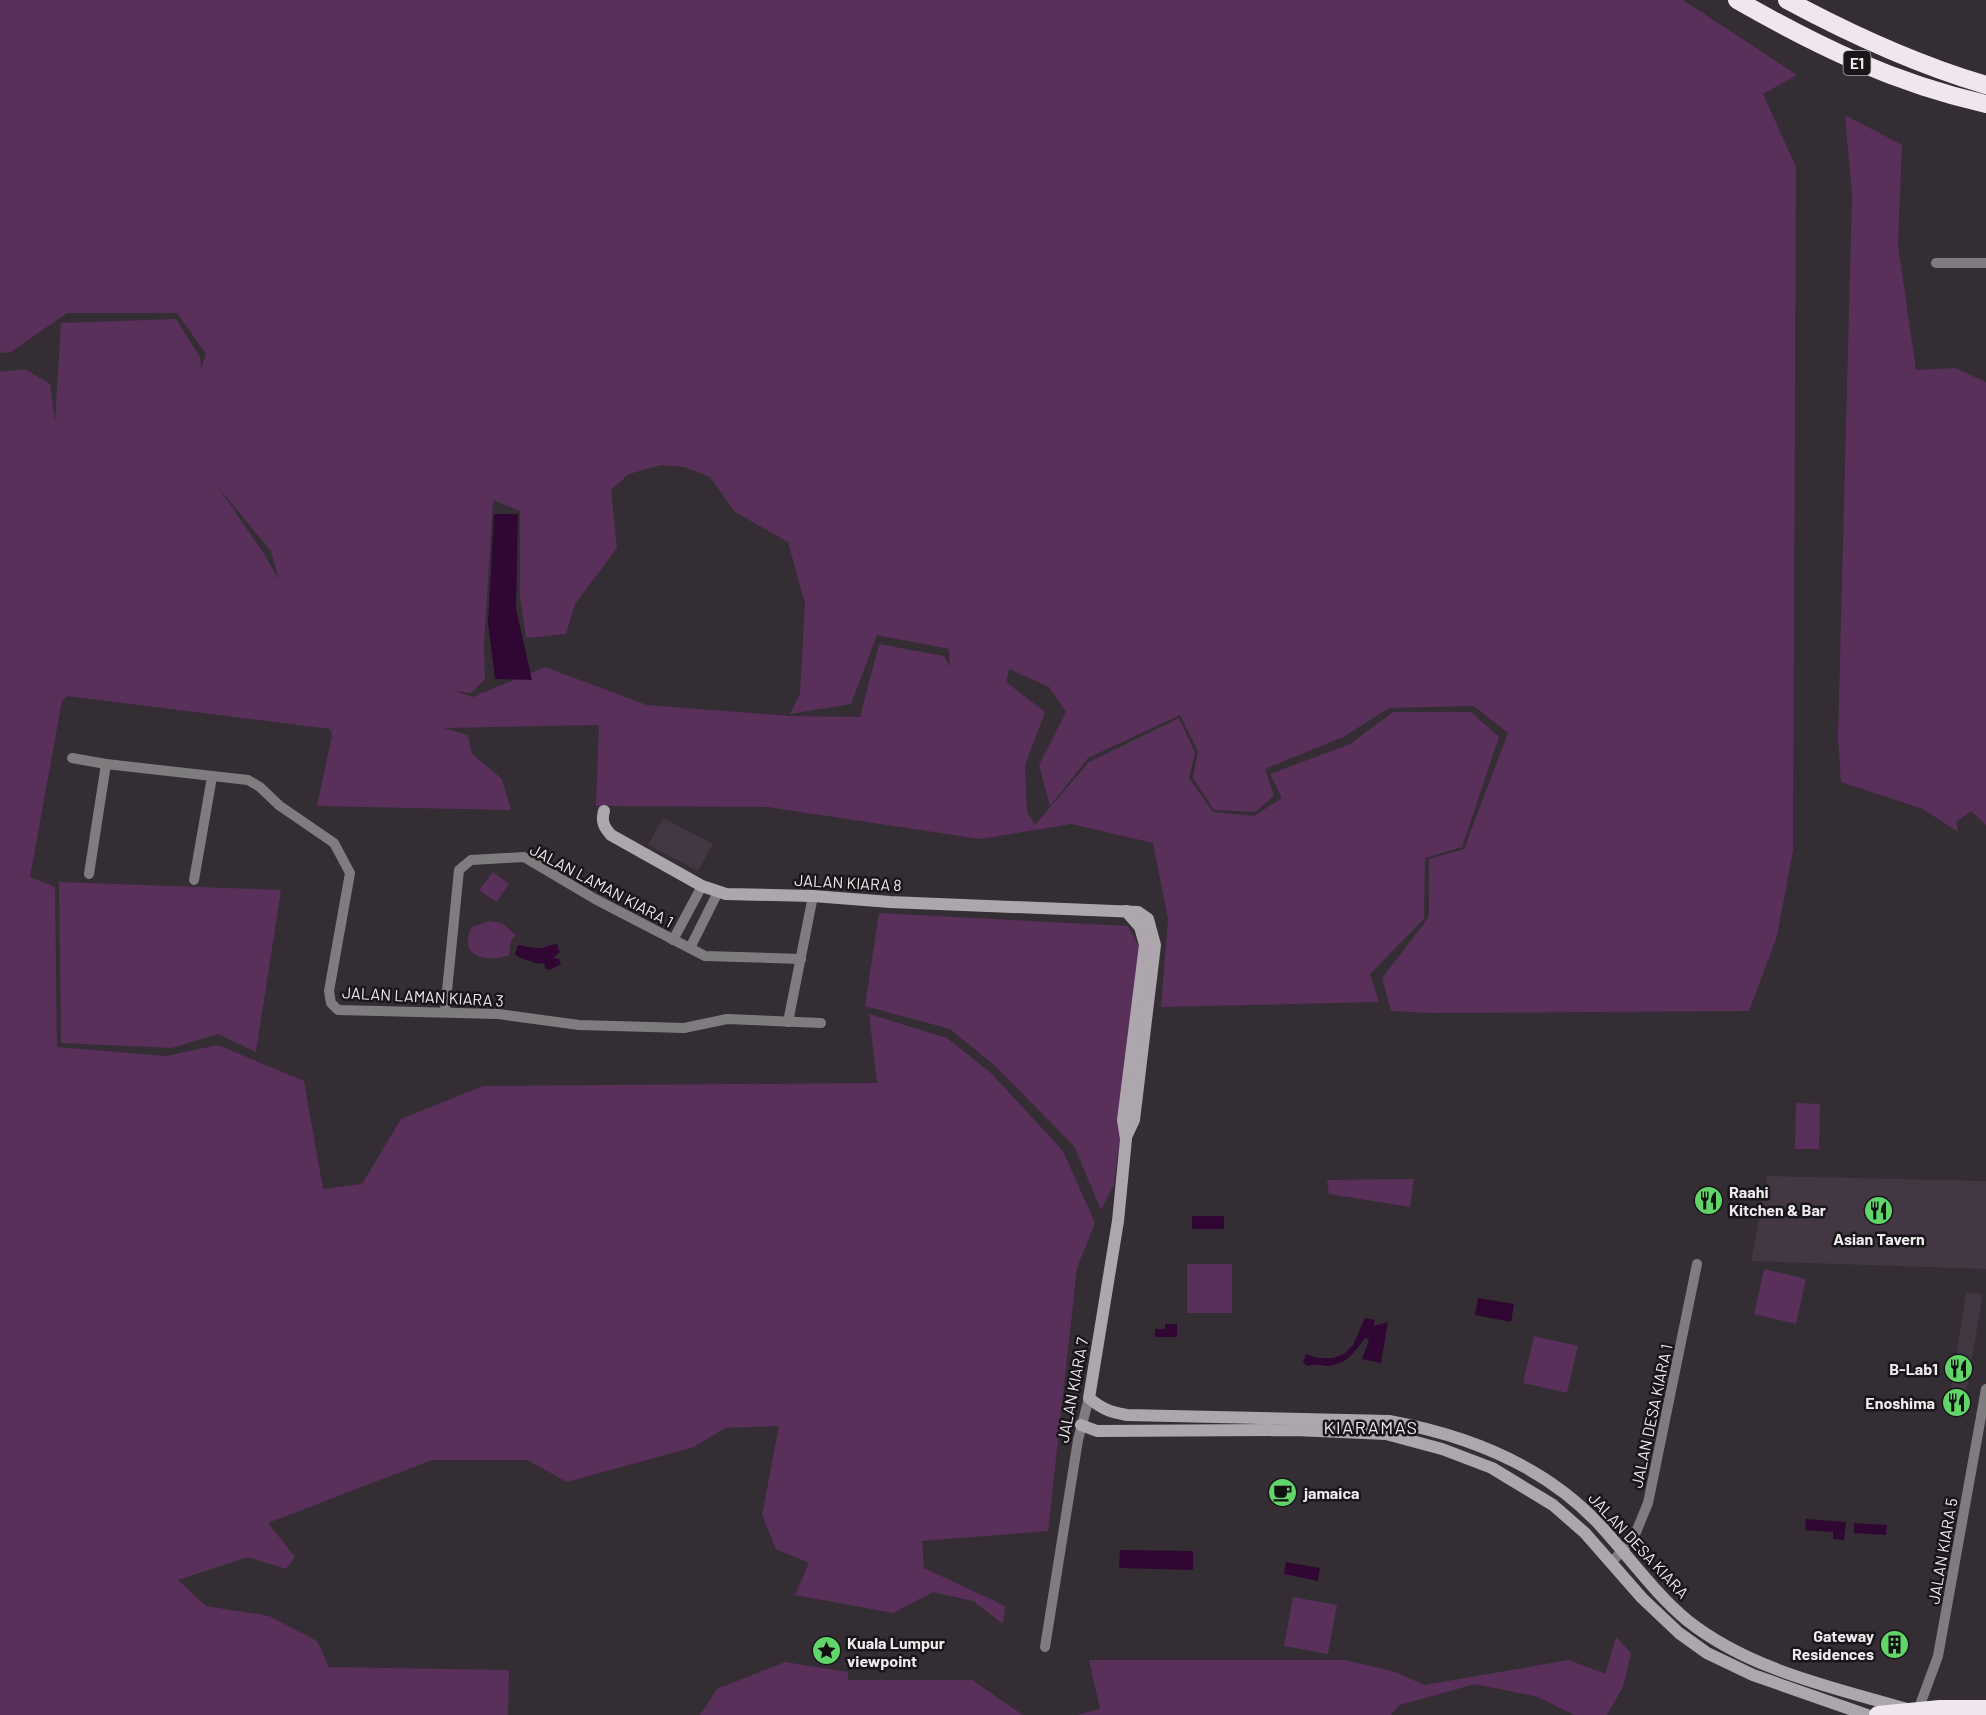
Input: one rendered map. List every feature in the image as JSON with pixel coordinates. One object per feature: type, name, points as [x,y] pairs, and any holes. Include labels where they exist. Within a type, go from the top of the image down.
[{"type":"highway","name":"E1","points":[[1737,0],[1796,34],[1857,63],[1918,86],[1986,105]]},
{"type":"highway","name":"E1","points":[[1787,0],[1869,43],[1937,70],[1986,85]]},
{"type":"highway","points":[[1878,1715],[1940,1709],[1986,1711]]},
{"type":"main road","name":"JALAN KIARA 8","points":[[604,811],[602,819],[604,827],[611,836],[702,886],[726,894],[1138,912],[1148,919],[1155,945],[1134,1120],[1126,1139]]},
{"type":"main road","name":"JALAN KIARA 7","points":[[1089,1398],[1118,1221],[1126,1139]]},
{"type":"main road","name":"JALAN DESA KIARA","points":[[1089,1398],[1101,1408],[1127,1415],[1389,1420],[1424,1427],[1473,1442],[1515,1461],[1565,1493],[1596,1521],[1688,1621],[1716,1640],[1752,1659],[1785,1672],[1917,1713],[1986,1711]]},
{"type":"main road","name":"JALAN DESA KIARA","points":[[1081,1425],[1097,1431],[1295,1430],[1386,1434],[1442,1449],[1492,1468],[1553,1505],[1585,1533],[1642,1598],[1668,1623],[1707,1653],[1753,1675],[1867,1715]]},
{"type":"street","points":[[1936,263],[1986,263]]},
{"type":"street","name":"JALAN LAMAN KIARA 3","points":[[72,758],[248,780],[260,787],[280,806],[334,843],[350,873],[329,991],[331,1003],[338,1010],[445,1011],[498,1014],[579,1025],[684,1028],[727,1019],[820,1023]]},
{"type":"street","points":[[89,874],[106,764]]},
{"type":"street","points":[[194,880],[212,777]]},
{"type":"street","name":"JALAN LAMAN KIARA 1","points":[[445,1011],[459,870],[471,860],[524,857],[595,899],[705,956],[801,959]]},
{"type":"street","points":[[673,940],[702,886]]},
{"type":"street","points":[[690,948],[718,892]]},
{"type":"street","points":[[788,1022],[813,896]]},
{"type":"street","name":"JALAN DESA KIARA 1","points":[[1611,1563],[1634,1537],[1648,1503],[1697,1264]]},
{"type":"street","name":"JALAN KIARA 5","points":[[1917,1713],[1938,1656],[1986,1389]]},
{"type":"street","name":"JALAN KIARA 7","points":[[1045,1647],[1081,1425],[1089,1398]]},
{"type":"shaded area","points":[[0,0],[1683,0],[1797,75],[1763,94],[1796,167],[1793,851],[1777,936],[1749,1011],[1431,1013],[1391,1011],[1382,978],[1429,917],[1429,859],[1464,849],[1508,733],[1474,706],[1389,708],[1343,737],[1265,769],[1274,796],[1255,812],[1214,810],[1193,778],[1198,751],[1180,715],[1088,758],[1050,806],[1039,765],[1066,712],[1049,687],[1009,669],[1006,682],[1045,712],[1025,765],[1027,812],[1035,825],[1089,762],[1179,718],[1195,753],[1189,778],[1213,812],[1254,816],[1282,798],[1270,774],[1350,744],[1393,712],[1471,712],[1499,737],[1462,847],[1425,858],[1424,919],[1370,974],[1379,1002],[1161,1007],[1168,919],[1153,843],[1071,824],[980,839],[767,807],[596,806],[599,725],[444,728],[468,735],[472,754],[502,779],[511,810],[317,806],[332,735],[330,729],[67,696],[62,701],[30,877],[55,887],[57,1047],[166,1056],[218,1045],[304,1081],[323,1189],[362,1184],[401,1119],[483,1086],[877,1083],[869,1014],[947,1038],[991,1073],[1063,1151],[1095,1223],[1077,1268],[1048,1531],[922,1541],[924,1568],[1005,1606],[1003,1624],[973,1601],[933,1592],[893,1613],[795,1595],[809,1563],[776,1549],[762,1515],[779,1426],[725,1428],[694,1447],[567,1482],[527,1460],[432,1460],[268,1523],[295,1557],[286,1569],[248,1557],[178,1580],[206,1606],[269,1616],[317,1641],[329,1667],[509,1670],[508,1715],[0,1715],[0,372],[25,369],[50,384],[55,421],[61,323],[176,319],[200,357],[201,368],[206,354],[177,313],[67,313],[11,352],[0,353]],"holes":[[[661,465],[684,467],[710,477],[735,512],[788,542],[805,604],[800,694],[790,714],[851,704],[877,635],[949,649],[950,667],[944,656],[879,644],[860,717],[791,716],[647,705],[545,667],[473,697],[455,691],[471,693],[485,679],[484,642],[493,500],[520,511],[520,596],[526,638],[566,634],[575,604],[617,548],[611,490],[629,474]],[[218,487],[271,551],[279,580],[263,552]]]},
{"type":"shaded area","points":[[1845,115],[1902,145],[1898,245],[1916,370],[1955,368],[1986,382],[1986,825],[1971,811],[1956,822],[1958,832],[1923,809],[1841,782],[1838,737],[1852,194]]},
{"type":"shaded area","points":[[494,514],[518,514],[516,609],[532,680],[495,679],[488,623]]},
{"type":"shaded area","points":[[663,818],[713,844],[698,871],[648,845]]},
{"type":"shaded area","points":[[493,872],[509,884],[496,902],[479,890]]},
{"type":"shaded area","points":[[59,882],[281,890],[256,1052],[218,1034],[172,1048],[61,1043]]},
{"type":"shaded area","points":[[879,913],[1128,926],[1142,952],[1114,1185],[1101,1210],[1074,1146],[993,1064],[950,1029],[865,1006]]},
{"type":"shaded area","points":[[489,921],[502,923],[516,935],[511,941],[509,955],[500,958],[483,958],[471,951],[468,937],[472,927]]},
{"type":"shaded area","points":[[557,944],[560,952],[553,958],[559,959],[561,964],[550,970],[545,968],[544,963],[538,964],[515,954],[518,945],[540,948]]},
{"type":"shaded area","points":[[1796,1103],[1820,1104],[1819,1149],[1795,1149]]},
{"type":"shaded area","points":[[1767,1176],[1986,1181],[1986,1269],[1751,1261]]},
{"type":"shaded area","points":[[1414,1179],[1410,1207],[1329,1194],[1327,1180]]},
{"type":"shaded area","points":[[1192,1216],[1224,1216],[1224,1229],[1192,1229]]},
{"type":"shaded area","points":[[1187,1264],[1232,1264],[1232,1313],[1187,1313]]},
{"type":"shaded area","points":[[1764,1269],[1806,1279],[1796,1324],[1754,1314]]},
{"type":"shaded area","points":[[1966,1293],[1983,1294],[1962,1416],[1947,1414]]},
{"type":"shaded area","points":[[1478,1298],[1514,1304],[1511,1322],[1475,1315]]},
{"type":"shaded area","points":[[1365,1318],[1375,1320],[1374,1326],[1388,1322],[1381,1363],[1362,1359],[1369,1340],[1365,1338],[1353,1353],[1339,1364],[1307,1366],[1303,1362],[1306,1354],[1318,1358],[1333,1358],[1344,1354],[1353,1345]]},
{"type":"shaded area","points":[[1165,1324],[1177,1324],[1177,1337],[1155,1337],[1155,1329],[1165,1329]]},
{"type":"shaded area","points":[[1534,1336],[1578,1346],[1567,1393],[1523,1383]]},
{"type":"shaded area","points":[[1806,1519],[1846,1522],[1844,1540],[1833,1539],[1833,1532],[1805,1530]]},
{"type":"shaded area","points":[[1854,1523],[1887,1525],[1886,1535],[1854,1533]]},
{"type":"shaded area","points":[[1120,1550],[1193,1551],[1193,1570],[1119,1568]]},
{"type":"shaded area","points":[[1286,1562],[1320,1568],[1318,1581],[1284,1574]]},
{"type":"shaded area","points":[[1293,1597],[1337,1605],[1328,1654],[1284,1646]]},
{"type":"shaded area","points":[[1616,1637],[1631,1653],[1623,1687],[1607,1715],[1574,1715],[1538,1697],[1475,1684],[1400,1705],[1391,1715],[1077,1715],[1100,1709],[1089,1660],[1345,1660],[1396,1672],[1424,1685],[1569,1660],[1605,1674]]},
{"type":"shaded area","points":[[785,1662],[848,1672],[848,1680],[972,1680],[1023,1715],[700,1715],[717,1689]]},
{"type":"place","name":"Raahi Kitchen & Bar","points":[[1708,1200]]},
{"type":"place","name":"Asian Tavern","points":[[1879,1210]]},
{"type":"place","name":"B-Lab1","points":[[1959,1368]]},
{"type":"place","name":"Enoshima","points":[[1956,1402]]},
{"type":"place","name":"jamaica","points":[[1283,1492]]},
{"type":"place","name":"Gateway Residences","points":[[1895,1644]]},
{"type":"place","name":"Kuala Lumpur viewpoint","points":[[826,1651]]},
{"type":"district","name":"KIARAMAS","points":[[1371,1427]]}]
